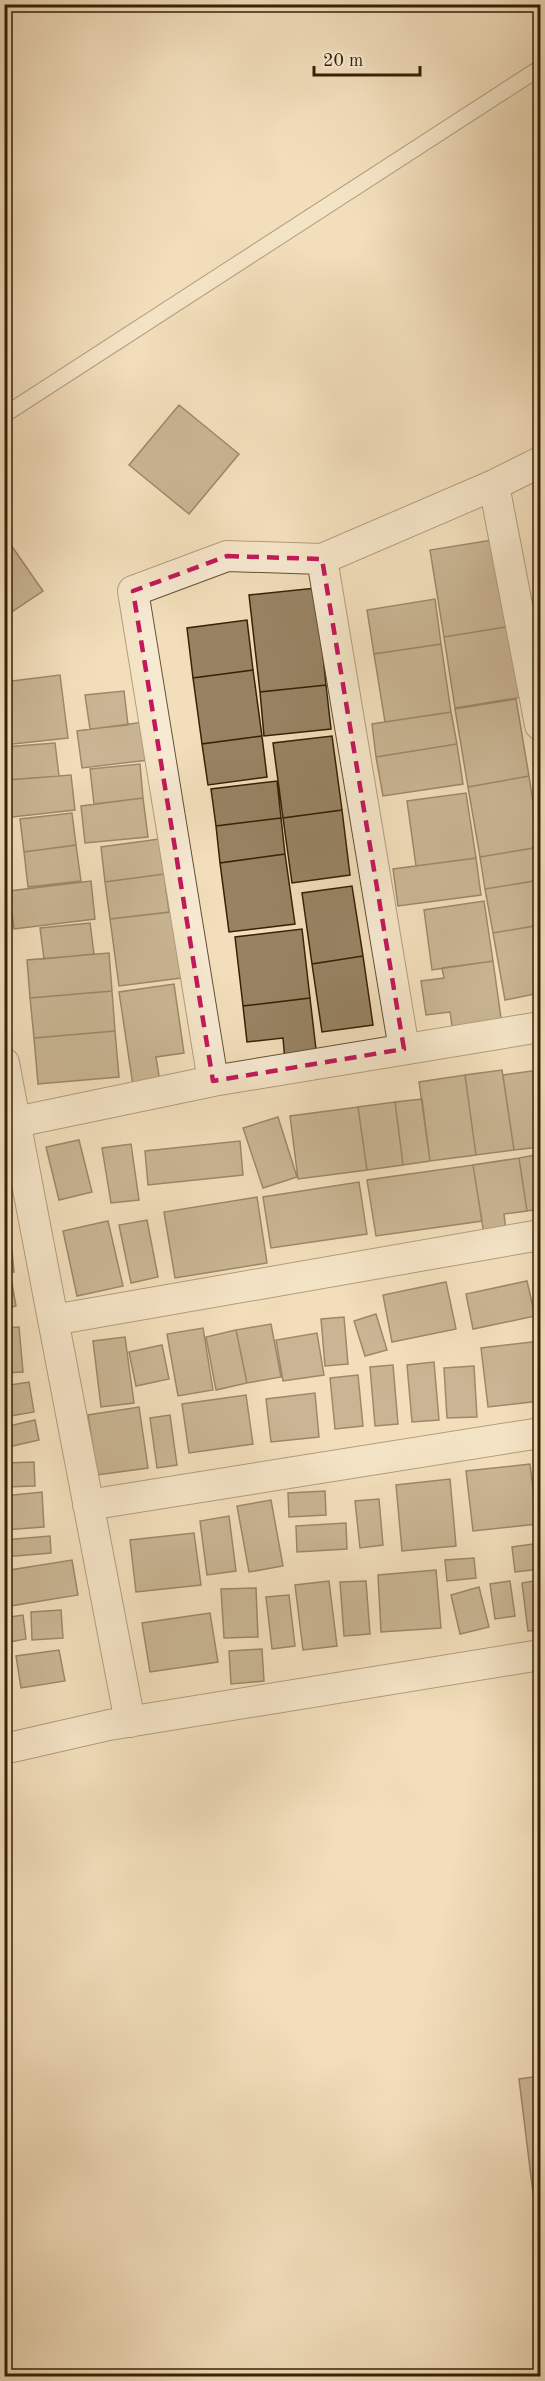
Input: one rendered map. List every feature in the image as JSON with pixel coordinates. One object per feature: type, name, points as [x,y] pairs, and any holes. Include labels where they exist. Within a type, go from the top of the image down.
[{"type":"street","points":[[213,1081],[133,591],[227,555],[322,559],[494,485],[540,462]]},
{"type":"street","points":[[494,485],[540,725]]},
{"type":"street","points":[[322,559],[404,1049]]},
{"type":"street","points":[[16,1122],[213,1081],[540,1027]]},
{"type":"street","points":[[4,1063],[130,1722]]},
{"type":"street","points":[[53,1320],[540,1235]]},
{"type":"street","points":[[88,1505],[540,1433]]},
{"type":"street","points":[[4,1749],[130,1722],[540,1654]]},
{"type":"lane","points":[[4,415],[540,68]]},
{"type":"highlighted area","points":[[227,556],[322,559],[404,1049],[213,1081],[133,591]]},
{"type":"building","points":[[179,405],[239,454],[189,514],[129,465]]},
{"type":"building","points":[[4,535],[43,591],[4,617]]},
{"type":"building","points":[[498,539],[512,626],[444,637],[430,550]]},
{"type":"building","points":[[316,588],[326,685],[260,692],[249,595]]},
{"type":"building","points":[[435,599],[441,644],[374,654],[367,610]]},
{"type":"building","points":[[247,620],[253,670],[193,678],[187,628]]},
{"type":"building","points":[[512,626],[523,697],[455,708],[444,637]]},
{"type":"building","points":[[441,644],[451,712],[385,722],[374,654]]},
{"type":"building","points":[[253,670],[262,736],[202,744],[193,678]]},
{"type":"building","points":[[60,675],[68,738],[4,745],[4,682]]},
{"type":"building","points":[[326,685],[331,729],[264,736],[260,692]]},
{"type":"building","points":[[124,691],[128,725],[90,729],[85,695]]},
{"type":"building","points":[[516,699],[529,776],[468,787],[455,709]]},
{"type":"building","points":[[451,712],[457,744],[376,757],[372,724]]},
{"type":"building","points":[[152,721],[157,759],[82,768],[77,731]]},
{"type":"building","points":[[262,736],[267,777],[208,785],[202,744]]},
{"type":"building","points":[[332,736],[342,810],[283,818],[273,743]]},
{"type":"building","points":[[55,743],[59,776],[8,780],[5,747]]},
{"type":"building","points":[[457,744],[463,784],[383,796],[376,757]]},
{"type":"building","points":[[140,764],[143,798],[94,804],[90,769]]},
{"type":"building","points":[[71,775],[75,810],[12,817],[8,780]]},
{"type":"building","points":[[529,776],[540,847],[480,857],[468,787]]},
{"type":"building","points":[[277,781],[281,818],[216,826],[211,789]]},
{"type":"building","points":[[466,793],[476,858],[416,866],[407,801]]},
{"type":"building","points":[[143,798],[148,837],[85,843],[81,806]]},
{"type":"building","points":[[342,810],[350,875],[292,883],[283,818]]},
{"type":"building","points":[[72,813],[76,845],[24,852],[20,819]]},
{"type":"building","points":[[281,818],[285,854],[220,863],[216,826]]},
{"type":"building","points":[[159,839],[164,874],[105,882],[101,847]]},
{"type":"building","points":[[76,845],[81,881],[28,887],[24,852]]},
{"type":"building","points":[[540,847],[540,880],[485,889],[480,857]]},
{"type":"building","points":[[285,854],[295,924],[229,932],[220,863]]},
{"type":"building","points":[[476,858],[481,895],[398,906],[393,869]]},
{"type":"building","points":[[164,874],[169,912],[110,919],[105,882]]},
{"type":"building","points":[[540,880],[540,925],[493,933],[485,889]]},
{"type":"building","points":[[91,881],[95,919],[14,929],[9,891]]},
{"type":"building","points":[[352,886],[363,956],[312,964],[302,893]]},
{"type":"building","points":[[484,901],[493,961],[432,970],[424,910]]},
{"type":"building","points":[[180,911],[189,977],[119,986],[110,919]]},
{"type":"building","points":[[90,923],[94,954],[44,959],[40,928]]},
{"type":"building","points":[[540,925],[540,993],[505,1000],[493,933]]},
{"type":"building","points":[[302,929],[310,998],[243,1006],[235,937]]},
{"type":"building","points":[[109,953],[112,991],[30,998],[27,960]]},
{"type":"building","points":[[363,956],[373,1025],[322,1032],[312,964]]},
{"type":"building","points":[[493,961],[502,1025],[453,1033],[450,1012],[426,1015],[421,981],[444,978],[442,968]]},
{"type":"building","points":[[174,984],[184,1053],[156,1057],[160,1082],[133,1086],[119,992]]},
{"type":"building","points":[[112,991],[115,1031],[34,1038],[30,998]]},
{"type":"building","points":[[310,998],[317,1058],[285,1061],[283,1038],[247,1042],[243,1006]]},
{"type":"building","points":[[115,1031],[119,1077],[38,1084],[34,1038]]},
{"type":"building","points":[[502,1070],[514,1150],[476,1155],[465,1075]]},
{"type":"building","points":[[539,1070],[540,1147],[514,1150],[503,1075]]},
{"type":"building","points":[[465,1075],[476,1155],[430,1161],[419,1082]]},
{"type":"building","points":[[422,1099],[430,1161],[403,1165],[395,1102]]},
{"type":"building","points":[[395,1102],[403,1165],[367,1170],[358,1107]]},
{"type":"building","points":[[358,1107],[367,1170],[298,1179],[290,1116]]},
{"type":"building","points":[[278,1117],[297,1177],[263,1188],[243,1128]]},
{"type":"building","points":[[79,1140],[92,1192],[59,1200],[46,1147]]},
{"type":"building","points":[[240,1141],[243,1175],[148,1185],[145,1151]]},
{"type":"building","points":[[131,1144],[139,1200],[111,1203],[102,1148]]},
{"type":"building","points":[[540,1154],[540,1209],[527,1211],[519,1158]]},
{"type":"building","points":[[519,1158],[527,1211],[504,1214],[506,1231],[484,1235],[473,1165]]},
{"type":"building","points":[[473,1165],[482,1221],[376,1236],[367,1180]]},
{"type":"building","points":[[359,1182],[367,1234],[271,1248],[263,1197]]},
{"type":"building","points":[[257,1197],[267,1263],[175,1278],[164,1212]]},
{"type":"building","points":[[147,1220],[158,1277],[131,1283],[119,1225]]},
{"type":"building","points":[[108,1221],[123,1286],[77,1296],[63,1231]]},
{"type":"building","points":[[10,1229],[14,1272],[4,1273],[4,1230]]},
{"type":"building","points":[[11,1278],[16,1306],[4,1309],[4,1280]]},
{"type":"building","points":[[527,1281],[535,1316],[473,1329],[466,1294]]},
{"type":"building","points":[[446,1282],[456,1329],[392,1342],[383,1295]]},
{"type":"building","points":[[376,1314],[387,1350],[365,1356],[354,1321]]},
{"type":"building","points":[[344,1317],[348,1364],[325,1366],[321,1319]]},
{"type":"building","points":[[271,1324],[281,1377],[247,1383],[236,1330]]},
{"type":"building","points":[[19,1327],[23,1372],[4,1373],[4,1328]]},
{"type":"building","points":[[203,1328],[213,1390],[178,1396],[167,1334]]},
{"type":"building","points":[[236,1330],[247,1383],[216,1390],[206,1337]]},
{"type":"building","points":[[317,1333],[324,1375],[283,1381],[276,1340]]},
{"type":"building","points":[[125,1337],[134,1403],[101,1407],[93,1341]]},
{"type":"building","points":[[540,1341],[540,1401],[488,1407],[481,1348]]},
{"type":"building","points":[[162,1345],[169,1379],[136,1386],[129,1352]]},
{"type":"building","points":[[434,1362],[439,1420],[412,1422],[407,1365]]},
{"type":"building","points":[[393,1365],[398,1424],[375,1426],[370,1367]]},
{"type":"building","points":[[474,1366],[477,1417],[447,1418],[444,1368]]},
{"type":"building","points":[[358,1375],[363,1426],[335,1429],[330,1378]]},
{"type":"building","points":[[29,1382],[34,1412],[4,1417],[4,1386]]},
{"type":"building","points":[[315,1393],[319,1437],[271,1442],[266,1399]]},
{"type":"building","points":[[246,1395],[253,1444],[189,1453],[182,1404]]},
{"type":"building","points":[[139,1407],[148,1468],[97,1475],[88,1415]]},
{"type":"building","points":[[170,1415],[177,1465],[157,1468],[150,1418]]},
{"type":"building","points":[[35,1420],[39,1440],[4,1448],[4,1427]]},
{"type":"building","points":[[34,1462],[35,1486],[4,1487],[4,1463]]},
{"type":"building","points":[[530,1464],[537,1524],[473,1531],[466,1471]]},
{"type":"building","points":[[450,1479],[456,1546],[402,1551],[396,1485]]},
{"type":"building","points":[[325,1491],[326,1515],[289,1517],[288,1493]]},
{"type":"building","points":[[42,1492],[44,1527],[4,1530],[4,1496]]},
{"type":"building","points":[[379,1499],[383,1545],[360,1548],[355,1501]]},
{"type":"building","points":[[271,1500],[283,1566],[249,1572],[237,1506]]},
{"type":"building","points":[[229,1516],[236,1571],[207,1575],[200,1521]]},
{"type":"building","points":[[346,1523],[347,1549],[297,1552],[296,1526]]},
{"type":"building","points":[[194,1533],[201,1585],[136,1592],[130,1540]]},
{"type":"building","points":[[50,1536],[51,1553],[4,1557],[4,1540]]},
{"type":"building","points":[[540,1543],[540,1569],[515,1572],[512,1547]]},
{"type":"building","points":[[474,1558],[476,1578],[447,1581],[445,1560]]},
{"type":"building","points":[[72,1560],[78,1595],[4,1607],[4,1571]]},
{"type":"building","points":[[436,1570],[441,1628],[381,1632],[378,1575]]},
{"type":"building","points":[[540,1580],[540,1630],[528,1631],[522,1583]]},
{"type":"building","points":[[329,1581],[337,1646],[303,1650],[295,1585]]},
{"type":"building","points":[[366,1581],[370,1634],[344,1636],[340,1582]]},
{"type":"building","points":[[510,1581],[515,1616],[495,1619],[490,1584]]},
{"type":"building","points":[[479,1587],[489,1627],[460,1634],[451,1595]]},
{"type":"building","points":[[256,1588],[258,1637],[224,1638],[221,1589]]},
{"type":"building","points":[[289,1595],[295,1646],[272,1649],[266,1597]]},
{"type":"building","points":[[61,1610],[63,1638],[32,1640],[31,1612]]},
{"type":"building","points":[[210,1613],[218,1662],[150,1672],[142,1623]]},
{"type":"building","points":[[23,1615],[26,1639],[4,1643],[4,1618]]},
{"type":"building","points":[[262,1649],[264,1681],[231,1684],[229,1651]]},
{"type":"building","points":[[59,1650],[65,1681],[21,1688],[16,1656]]},
{"type":"building","points":[[540,2076],[540,2192],[533,2193],[519,2079]]}]
